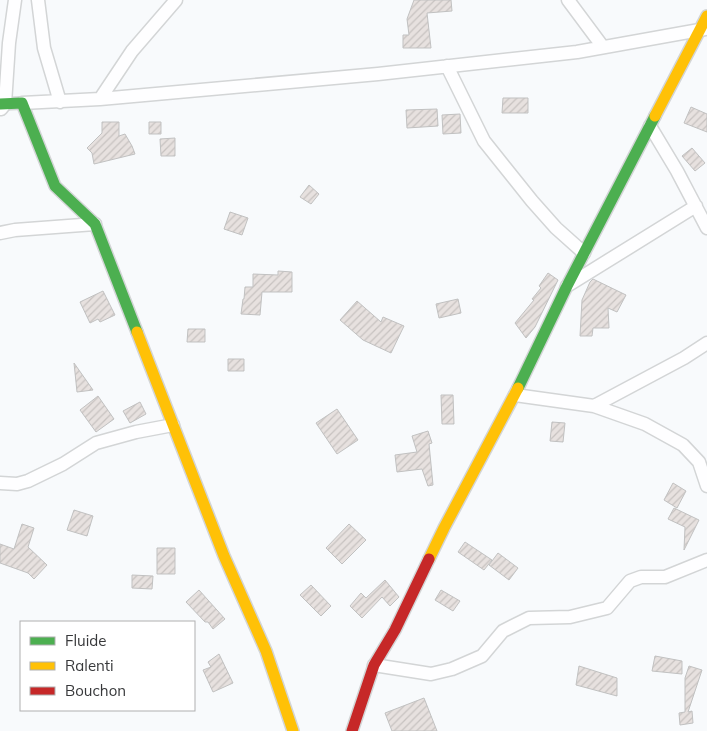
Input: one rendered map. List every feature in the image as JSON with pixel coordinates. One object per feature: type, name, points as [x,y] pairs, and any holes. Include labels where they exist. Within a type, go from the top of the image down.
[{"type":"street","points":[[15,0],[2,106],[368,75],[577,52],[704,29]]},
{"type":"street","points":[[38,0],[44,48],[60,102]]},
{"type":"street","points":[[100,99],[132,51],[176,0]]},
{"type":"street","points":[[568,0],[602,47]]},
{"type":"street","points":[[352,731],[374,665],[395,630],[444,528],[515,395],[584,253],[650,126],[704,29],[707,16]]},
{"type":"street","points":[[447,66],[484,141],[556,228],[584,253]]},
{"type":"street","points":[[22,104],[55,186],[95,224],[224,556],[266,651],[293,731]]},
{"type":"street","points":[[650,126],[677,170],[707,228]]},
{"type":"street","points":[[567,286],[696,206]]},
{"type":"street","points":[[0,233],[15,230],[95,224]]},
{"type":"street","points":[[594,406],[684,358],[707,343]]},
{"type":"street","points":[[515,395],[594,406],[645,424],[683,445],[699,462],[707,486]]},
{"type":"street","points":[[0,483],[17,484],[28,481],[63,464],[96,443],[172,425]]},
{"type":"street","points":[[374,665],[430,674],[452,669],[482,656],[503,631],[528,618],[570,617],[607,608],[630,581],[641,577],[665,577],[707,560]]},
{"type":"building","points":[[414,0],[451,0],[452,11],[427,13],[431,48],[403,48],[403,35],[409,35],[407,19]]},
{"type":"building","points":[[503,98],[528,98],[528,113],[502,113]]},
{"type":"building","points":[[691,107],[707,114],[707,132],[684,123]]},
{"type":"building","points":[[437,109],[438,126],[407,128],[406,110]]},
{"type":"building","points":[[460,114],[461,133],[443,134],[442,115]]},
{"type":"building","points":[[102,122],[119,122],[119,136],[125,134],[135,154],[94,164],[92,153],[87,148],[102,133]]},
{"type":"building","points":[[149,122],[161,122],[161,134],[149,134]]},
{"type":"building","points":[[175,138],[175,156],[161,156],[160,139]]},
{"type":"building","points":[[692,148],[705,163],[695,171],[682,156]]},
{"type":"building","points":[[309,185],[319,194],[311,204],[300,197]]},
{"type":"building","points":[[230,212],[248,218],[242,235],[224,229]]},
{"type":"building","points":[[278,271],[292,272],[292,292],[262,292],[260,315],[241,314],[245,287],[253,287],[253,274],[278,275]]},
{"type":"building","points":[[548,273],[558,280],[535,327],[526,338],[515,323],[534,300],[532,299],[541,288],[539,286]]},
{"type":"building","points":[[593,279],[626,295],[617,312],[608,308],[609,328],[593,328],[592,336],[580,336],[582,300]]},
{"type":"building","points":[[103,291],[115,315],[100,322],[98,319],[90,323],[80,302]]},
{"type":"building","points":[[458,299],[461,313],[439,318],[436,304]]},
{"type":"building","points":[[357,301],[381,322],[383,317],[404,326],[391,353],[363,340],[340,320]]},
{"type":"building","points":[[188,329],[205,329],[205,342],[187,342]]},
{"type":"building","points":[[228,359],[244,359],[244,371],[228,371]]},
{"type":"building","points":[[74,363],[93,390],[77,392]]},
{"type":"building","points":[[441,395],[453,395],[454,424],[442,424]]},
{"type":"building","points":[[98,396],[114,419],[96,432],[80,410]]},
{"type":"building","points":[[140,402],[146,414],[130,423],[123,411]]},
{"type":"building","points":[[337,409],[358,440],[337,454],[316,423]]},
{"type":"building","points":[[552,422],[565,423],[563,442],[550,441]]},
{"type":"building","points":[[428,431],[432,443],[429,444],[433,485],[428,486],[422,469],[397,472],[395,455],[417,452],[412,436]]},
{"type":"building","points":[[673,483],[686,491],[677,508],[664,500]]},
{"type":"building","points":[[674,508],[699,520],[684,550],[685,527],[668,519]]},
{"type":"building","points":[[74,510],[93,516],[87,536],[67,530]]},
{"type":"building","points":[[22,524],[34,528],[28,547],[47,565],[34,579],[28,573],[0,563],[0,544],[14,549]]},
{"type":"building","points":[[349,524],[366,540],[342,564],[326,548]]},
{"type":"building","points":[[465,542],[492,560],[484,570],[458,552]]},
{"type":"building","points":[[157,548],[175,548],[175,574],[157,574]]},
{"type":"building","points":[[498,553],[518,568],[509,580],[489,565]]},
{"type":"building","points":[[132,575],[153,576],[152,589],[132,588]]},
{"type":"building","points":[[385,580],[399,597],[390,606],[382,597],[362,618],[350,606],[361,593],[366,598]]},
{"type":"building","points":[[311,585],[331,606],[321,616],[300,595]]},
{"type":"building","points":[[199,590],[225,619],[213,629],[186,602]]},
{"type":"building","points":[[441,590],[460,601],[453,611],[435,600]]},
{"type":"building","points":[[219,654],[233,683],[213,692],[203,670],[211,667],[208,662]]},
{"type":"building","points":[[655,656],[682,661],[682,674],[652,671]]},
{"type":"building","points":[[579,666],[617,678],[617,696],[576,685]]},
{"type":"building","points":[[689,666],[702,670],[688,712],[692,711],[693,723],[680,725],[679,713],[685,712],[685,678]]},
{"type":"building","points":[[424,698],[437,731],[392,731],[385,713]]},
{"type":"traffic: fast","points":[[0,104],[22,103],[55,186],[95,224],[137,332]]},
{"type":"traffic: fast","points":[[518,388],[567,286],[655,116]]},
{"type":"traffic: slow","points":[[655,116],[707,16]]},
{"type":"traffic: slow","points":[[137,332],[224,556],[266,651],[293,731]]},
{"type":"traffic: slow","points":[[429,559],[518,388]]},
{"type":"traffic: jam","points":[[352,731],[374,665],[395,630],[429,559]]}]
